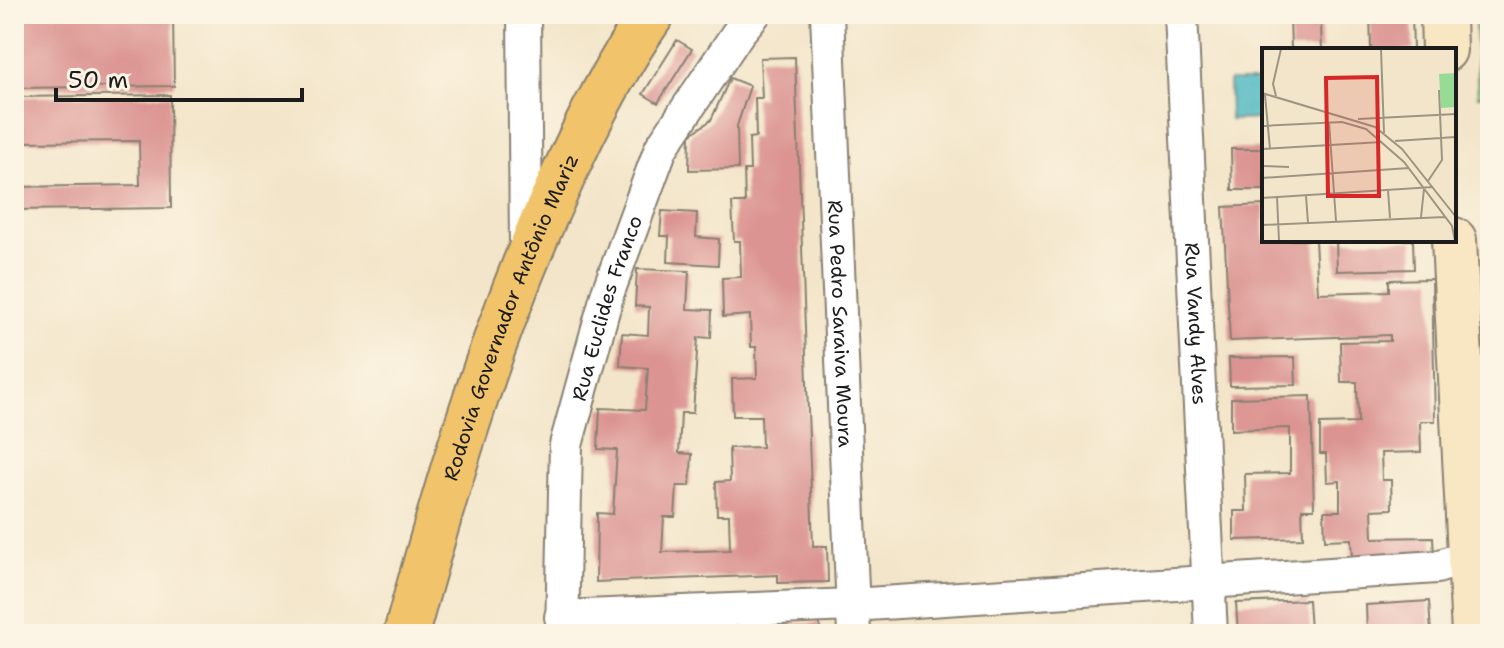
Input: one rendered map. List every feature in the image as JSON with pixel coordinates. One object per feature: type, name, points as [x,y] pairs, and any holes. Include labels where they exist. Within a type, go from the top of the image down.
[{"type":"highway","name":"Rodovia Governador Antônio Mariz","points":[[406,634],[483,371],[526,256],[581,136],[652,14]]},
{"type":"main road","points":[[1443,14],[1444,48]]},
{"type":"main road","points":[[1454,242],[1480,556],[1474,634]]},
{"type":"street","points":[[524,14],[526,256]]},
{"type":"street","name":"Rua Euclides Franco","points":[[562,625],[566,445],[608,292],[661,148],[754,14]]},
{"type":"street","name":"Rua Pedro Saraiva Moura","points":[[827,14],[853,620]]},
{"type":"street","name":"Rua Vandy Alves","points":[[1181,14],[1211,634]]},
{"type":"street","points":[[562,625],[853,620],[1209,580],[1437,567],[1480,556]]},
{"type":"green space","points":[[1475,14],[1490,14],[1490,95],[1478,96]]},
{"type":"water","points":[[1229,81],[1262,81],[1262,119],[1230,120]]},
{"type":"building","points":[[14,14],[173,14],[174,86],[14,88]]},
{"type":"building","points":[[1290,14],[1335,14],[1335,24],[1321,24],[1322,48],[1291,48]]},
{"type":"building","points":[[1370,14],[1412,14],[1413,48],[1371,48]]},
{"type":"building","points":[[677,40],[692,49],[658,103],[643,94]]},
{"type":"building","points":[[795,57],[813,546],[827,546],[828,582],[778,583],[778,575],[596,582],[597,513],[613,514],[617,450],[598,449],[600,408],[645,410],[648,368],[620,366],[622,333],[648,335],[649,307],[635,306],[637,269],[689,271],[687,309],[712,310],[711,338],[698,337],[693,413],[681,413],[679,453],[692,454],[690,486],[677,486],[675,517],[664,517],[662,552],[730,550],[729,515],[717,515],[716,482],[730,481],[729,448],[762,447],[761,416],[733,416],[732,379],[757,378],[756,347],[751,347],[750,315],[723,317],[722,278],[741,277],[740,241],[734,241],[732,203],[745,203],[744,170],[750,170],[749,138],[756,137],[755,98],[762,98],[760,58]]},
{"type":"building","points":[[730,78],[750,86],[737,126],[738,169],[689,170],[690,135],[711,120]]},
{"type":"building","points":[[170,95],[171,208],[14,210],[14,187],[140,185],[139,141],[14,142],[14,97]]},
{"type":"building","points":[[1231,149],[1262,149],[1262,190],[1232,190]]},
{"type":"building","points":[[1262,205],[1262,242],[1315,242],[1318,293],[1389,291],[1389,280],[1432,279],[1435,421],[1420,421],[1421,452],[1381,453],[1382,480],[1391,480],[1392,509],[1372,510],[1373,538],[1433,537],[1434,556],[1352,559],[1351,539],[1325,540],[1324,511],[1340,511],[1340,481],[1327,482],[1326,454],[1320,454],[1320,424],[1358,423],[1357,382],[1341,382],[1340,342],[1390,341],[1390,335],[1230,341],[1223,207]]},
{"type":"building","points":[[662,211],[697,213],[696,237],[719,239],[718,265],[668,262],[669,236],[660,236]]},
{"type":"building","points":[[1336,242],[1413,242],[1414,269],[1337,271]]},
{"type":"building","points":[[1484,343],[1490,343],[1490,394],[1485,394]]},
{"type":"building","points":[[1295,357],[1296,385],[1230,386],[1229,358]]},
{"type":"building","points":[[1311,396],[1314,509],[1302,509],[1303,538],[1234,540],[1234,511],[1246,511],[1245,474],[1290,473],[1290,428],[1231,430],[1231,398]]},
{"type":"building","points":[[1308,600],[1310,631],[1238,634],[1236,603]]},
{"type":"building","points":[[1429,601],[1431,634],[1367,634],[1366,605]]},
{"type":"building","points":[[820,623],[820,634],[690,634],[690,628]]},
{"type":"building","points":[[662,629],[662,634],[604,634],[604,631]]}]
